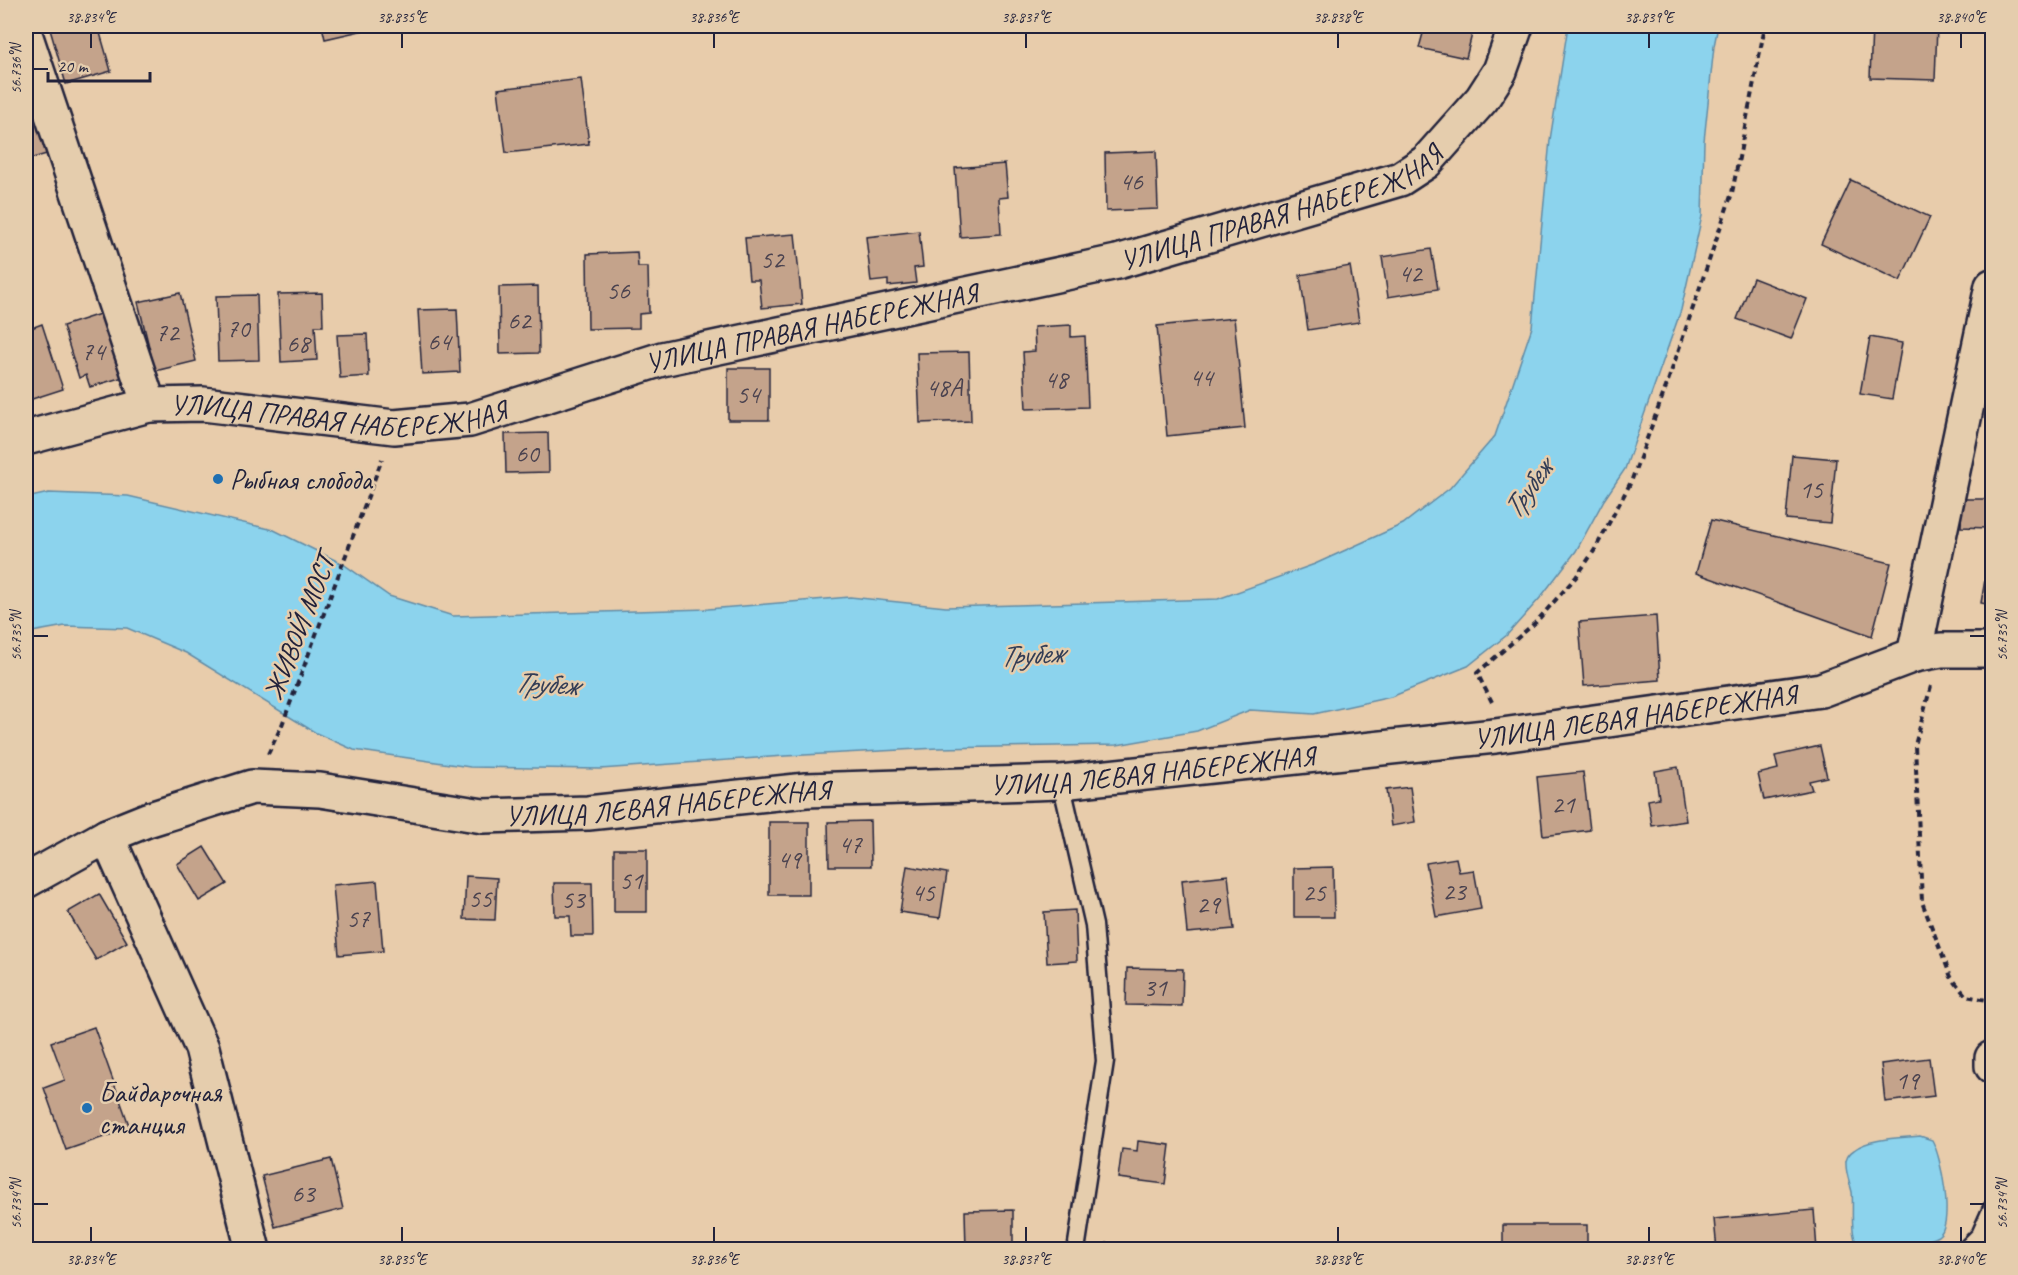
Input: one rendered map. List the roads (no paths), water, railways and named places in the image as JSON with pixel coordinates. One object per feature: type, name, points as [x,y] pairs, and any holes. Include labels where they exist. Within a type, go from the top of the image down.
[{"type":"street","name":"УЛИЦА ПРАВАЯ НАБЕРЕЖНАЯ","points":[[26,438],[149,405],[202,404],[394,427],[470,420],[662,359],[1117,262],[1400,179],[1426,162],[1482,99],[1500,71],[1516,26]]},
{"type":"street","points":[[26,37],[149,405]]},
{"type":"street","points":[[1992,286],[1928,653],[1992,650]]},
{"type":"street","name":"УЛИЦА ЛЕВАЯ НАБЕРЕЖНАЯ","points":[[26,881],[107,836],[147,820],[252,787],[320,790],[483,816],[588,813],[806,790],[1061,782],[1495,736],[1821,690],[1928,653]]},
{"type":"street","points":[[107,836],[202,1048],[253,1250]]},
{"type":"street","points":[[1992,1058],[1992,1066]]},
{"type":"lane","points":[[1061,782],[1094,925],[1104,1061],[1076,1250]]},
{"type":"lane","points":[[1965,1250],[1980,1235],[1992,1208]]},
{"type":"water","name":"Трубеж","points":[[1568,26],[1718,26],[1704,141],[1702,216],[1681,310],[1625,469],[1604,500],[1576,551],[1540,598],[1507,635],[1468,666],[1391,697],[1314,714],[1250,710],[1197,731],[1117,745],[938,748],[600,769],[470,767],[354,750],[316,733],[186,653],[127,628],[65,626],[26,633],[26,498],[49,493],[128,496],[274,530],[343,564],[389,596],[453,616],[708,609],[850,597],[946,607],[1218,599],[1315,564],[1403,524],[1450,488],[1495,436],[1532,327],[1550,140]]},
{"type":"water","points":[[1920,1136],[1932,1140],[1939,1160],[1946,1205],[1943,1229],[1934,1238],[1903,1248],[1862,1249],[1853,1231],[1852,1192],[1846,1168],[1848,1156],[1860,1146],[1868,1143]]},
{"type":"place","name":"Рыбная слобода","points":[[218,479]]},
{"type":"place","name":"Байдарочная станция","points":[[87,1108]]}]
